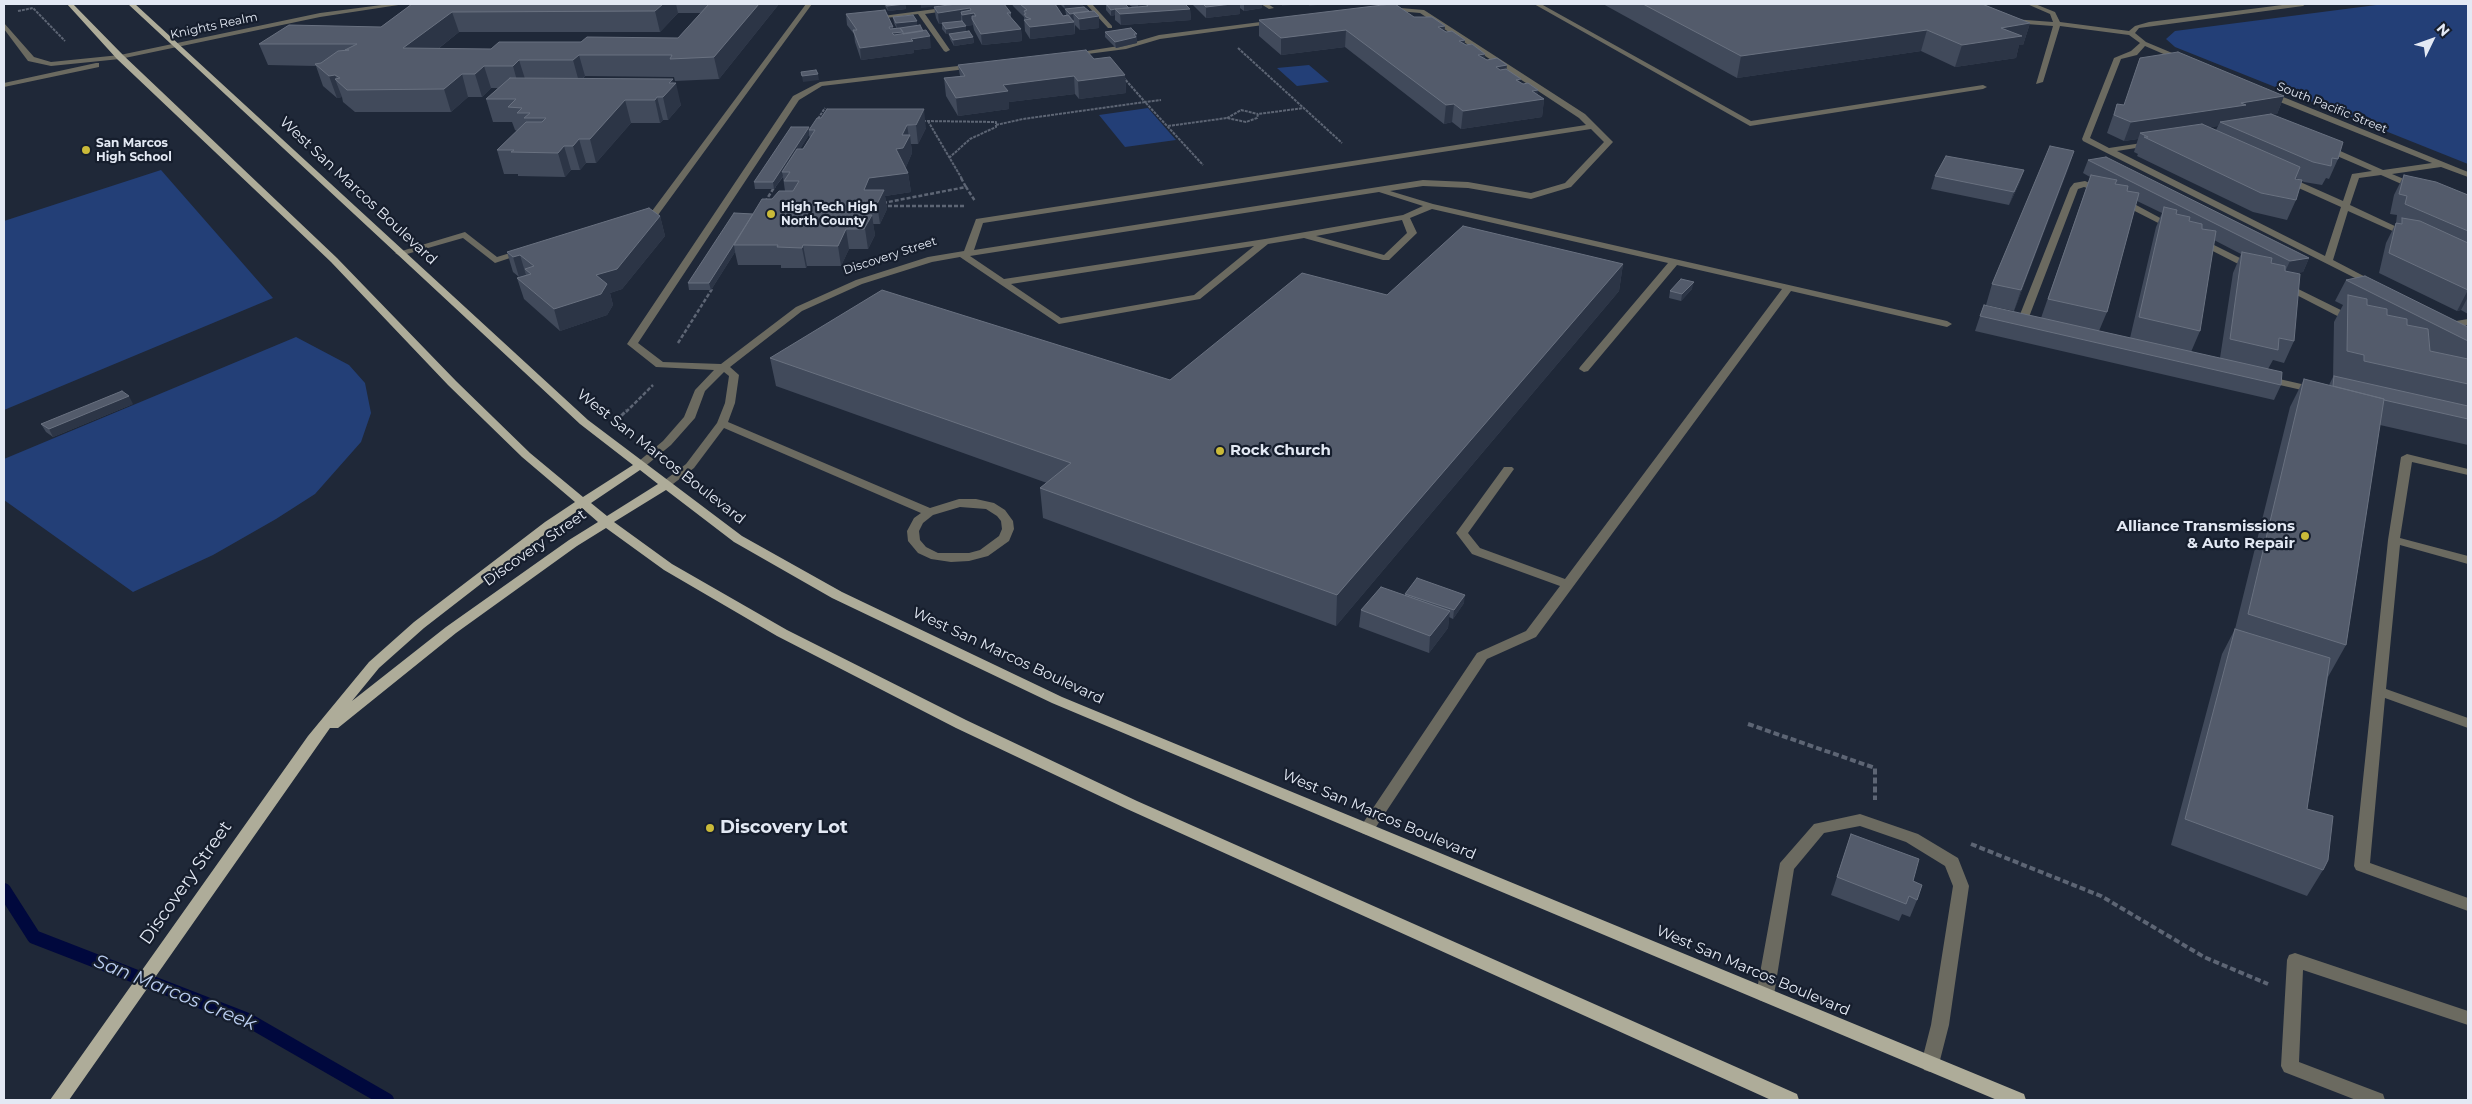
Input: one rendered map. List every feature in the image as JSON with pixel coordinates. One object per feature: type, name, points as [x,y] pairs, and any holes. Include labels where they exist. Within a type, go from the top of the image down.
[{"type":"main road","points":[[70,4],[120,57],[334,260],[465,396],[526,455],[582,503],[668,568],[782,633],[961,724],[1141,809],[1790,1100]]},
{"type":"main road","name":"West San Marcos Boulevard","points":[[131,4],[584,422],[639,466],[738,539],[837,595],[1057,700],[2017,1100]]},
{"type":"main road","name":"Discovery Street","points":[[65,1093],[313,740],[374,665],[396,645],[491,569],[582,503],[639,466]]},
{"type":"main road","name":"Discovery Street","points":[[313,740],[451,630],[573,543],[665,485]]},
{"type":"street","name":"Knights Realm","points":[[120,57],[320,15],[402,4]]},
{"type":"street","points":[[627,221],[655,213],[809,4]]},
{"type":"street","points":[[1089,4],[1110,27]]},
{"type":"street","points":[[1264,4],[1271,8]]},
{"type":"street","points":[[1537,4],[1750,124],[1983,87]]},
{"type":"street","points":[[2030,4],[2053,13],[2057,24],[2039,82]]},
{"type":"street","points":[[2130,33],[2137,27],[2149,24],[2303,4]]},
{"type":"street","points":[[886,16],[956,8]]},
{"type":"street","points":[[1382,9],[1422,11],[1582,116],[1592,126]]},
{"type":"street","points":[[920,12],[946,50]]},
{"type":"street","points":[[2002,17],[2019,23],[2057,24],[2130,33],[2144,43],[2189,62]]},
{"type":"street","points":[[1067,54],[1126,47],[1159,37],[1285,21]]},
{"type":"street","points":[[4,26],[31,59],[51,64],[120,57]]},
{"type":"street","points":[[4,36],[12,36]]},
{"type":"street","points":[[2144,43],[2134,53],[2118,58],[2086,139],[2387,290]]},
{"type":"street","points":[[4,85],[86,69],[120,57]]},
{"type":"street","points":[[724,367],[660,365],[632,344],[796,98],[820,84],[988,64]]},
{"type":"street","name":"South Pacific Street","points":[[2261,91],[2468,175]]},
{"type":"street","points":[[1265,242],[1197,297],[1059,321],[964,253],[979,221],[1592,126]]},
{"type":"street","name":"Discovery Street","points":[[639,466],[664,447],[689,418],[700,390],[724,367],[799,310],[859,282],[931,259],[964,253],[1119,228],[1414,185],[1468,185],[1531,196],[1568,185],[1609,142],[1592,126]]},
{"type":"street","points":[[2108,150],[2165,141]]},
{"type":"street","points":[[2320,146],[2424,190]]},
{"type":"street","points":[[2328,261],[2355,176],[2380,171],[2442,165]]},
{"type":"street","points":[[2273,174],[2415,238]]},
{"type":"street","points":[[2049,328],[2027,322],[2024,317],[2074,188],[2077,185],[2085,184],[2098,188],[2261,272]]},
{"type":"street","points":[[1378,190],[1431,206],[1947,324]]},
{"type":"street","points":[[1002,282],[1265,242],[1405,217],[1431,206]]},
{"type":"street","points":[[1304,235],[1386,258],[1412,232],[1405,217]]},
{"type":"street","points":[[400,253],[465,234],[495,260],[533,249]]},
{"type":"street","points":[[1584,370],[1674,262]]},
{"type":"street","points":[[2278,281],[2364,326]]},
{"type":"street","points":[[1367,829],[1482,656],[1531,634],[1788,288]]},
{"type":"street","points":[[2468,322],[2450,322],[2468,332]]},
{"type":"street","name":"Discovery Street","points":[[665,485],[690,466],[722,423],[730,402],[734,375],[724,367]]},
{"type":"street","points":[[2258,377],[2325,392]]},
{"type":"street","points":[[722,423],[928,512],[959,503],[976,503],[990,506],[1001,513],[1007,521],[1008,529],[1004,538],[984,553],[951,558],[935,556],[922,550],[914,541],[913,531],[918,521],[928,512]]},
{"type":"street","points":[[2468,472],[2407,457],[2394,540],[2362,866],[2468,905]]},
{"type":"street","points":[[1508,469],[1462,533],[1476,551],[1568,585]]},
{"type":"street","points":[[2394,540],[2468,560]]},
{"type":"street","points":[[2379,691],[2468,723]]},
{"type":"street","points":[[1764,995],[1786,868],[1819,828],[1860,820],[1912,838],[1952,862],[1961,886],[1940,1025],[1930,1064]]},
{"type":"street","points":[[2376,1100],[2290,1066],[2295,960],[2468,1018]]},
{"type":"path","points":[[10,12],[33,8],[66,43]]},
{"type":"path","points":[[1234,44],[1340,139],[1344,146]]},
{"type":"path","points":[[1121,74],[1205,166]]},
{"type":"path","points":[[949,158],[970,139],[996,125],[1022,119],[1161,100]]},
{"type":"path","points":[[811,129],[826,106]]},
{"type":"path","points":[[1227,118],[1232,113],[1241,110],[1258,114],[1305,108]]},
{"type":"path","points":[[1168,126],[1227,118],[1246,122],[1257,118],[1258,114]]},
{"type":"path","points":[[817,120],[826,119]]},
{"type":"path","points":[[918,121],[996,122],[996,125]]},
{"type":"path","points":[[928,121],[966,187],[978,203]]},
{"type":"path","points":[[772,203],[764,204],[779,179]]},
{"type":"path","points":[[966,187],[876,205],[973,206]]},
{"type":"path","points":[[674,349],[715,284]]},
{"type":"path","points":[[1748,724],[1876,768],[1875,805]]},
{"type":"path","points":[[1966,841],[2102,896],[2204,957],[2293,994]]},
{"type":"shaded area","points":[[2384,4],[2468,4],[2468,164],[2175,47],[2166,39],[2175,31]]},
{"type":"shaded area","points":[[1309,65],[1329,82],[1297,86],[1277,68]]},
{"type":"shaded area","points":[[1148,108],[1176,140],[1125,147],[1099,115]]},
{"type":"shaded area","points":[[161,170],[273,298],[4,410],[4,221]]},
{"type":"shaded area","points":[[296,337],[349,365],[365,383],[371,413],[361,442],[315,494],[213,555],[133,592],[4,500],[4,459]]},
{"type":"building","points":[[412,4],[663,4],[655,11],[452,12],[403,48],[491,49],[499,42],[581,42],[587,37],[678,38],[709,4],[759,4],[714,57],[670,59],[672,55],[579,55],[573,60],[519,60],[513,66],[484,66],[475,74],[462,74],[444,89],[347,90],[335,79],[340,78],[335,75],[329,76],[315,64],[321,63],[338,51],[349,50],[345,50],[357,44],[259,44],[289,25],[381,27]]},
{"type":"building","points":[[886,4],[905,4],[887,6]]},
{"type":"building","points":[[956,4],[1004,4],[1011,13],[1007,13],[1021,29],[981,34],[972,19],[972,16],[976,16],[974,13],[962,15],[961,12],[971,10],[970,8],[938,13],[934,7]]},
{"type":"building","points":[[1020,4],[1055,4],[1063,16],[1068,15],[1074,22],[1030,27],[1024,20],[1031,19],[1026,17],[1024,11],[1027,10]]},
{"type":"building","points":[[1106,4],[1125,4],[1129,8],[1111,10]]},
{"type":"building","points":[[1146,4],[1185,4],[1190,9],[1120,14],[1115,9],[1148,6]]},
{"type":"building","points":[[1203,4],[1232,4],[1206,7]]},
{"type":"building","points":[[1395,4],[1414,17],[1432,17],[1445,26],[1438,27],[1446,32],[1452,31],[1465,40],[1459,41],[1466,45],[1472,44],[1485,54],[1478,55],[1487,60],[1497,58],[1507,65],[1496,67],[1500,70],[1506,69],[1521,79],[1516,80],[1523,84],[1528,83],[1538,90],[1532,91],[1544,99],[1463,111],[1454,104],[1446,105],[1346,30],[1281,38],[1259,20]]},
{"type":"building","points":[[1643,4],[1982,4],[2030,23],[2001,28],[2022,36],[1962,45],[1927,30],[1741,56]]},
{"type":"building","points":[[1084,7],[1089,11],[1070,14],[1065,9]]},
{"type":"building","points":[[885,10],[893,27],[889,27],[890,29],[900,28],[903,32],[892,33],[894,35],[926,30],[930,36],[911,39],[913,41],[860,48],[853,30],[857,30],[846,14]]},
{"type":"building","points":[[1094,11],[1099,16],[1079,19],[1073,13]]},
{"type":"building","points":[[913,15],[917,21],[896,23],[893,17]]},
{"type":"building","points":[[962,21],[966,26],[946,29],[942,23]]},
{"type":"building","points":[[920,25],[923,31],[903,34],[900,28]]},
{"type":"building","points":[[1131,28],[1137,34],[1134,34],[1136,37],[1115,42],[1105,32]]},
{"type":"building","points":[[969,31],[973,37],[953,40],[949,34]]},
{"type":"building","points":[[1086,50],[1094,59],[1110,57],[1125,75],[1078,81],[1074,76],[1003,85],[1008,91],[956,98],[944,78],[965,76],[958,65]]},
{"type":"building","points":[[2178,52],[2284,96],[2241,103],[2246,105],[2131,122],[2114,115],[2117,104],[2124,105],[2140,58]]},
{"type":"building","points":[[816,70],[818,74],[802,76],[801,72]]},
{"type":"building","points":[[510,78],[673,79],[669,83],[676,83],[663,97],[657,97],[655,100],[625,100],[590,139],[579,139],[573,146],[564,146],[558,153],[511,152],[514,150],[497,150],[526,122],[542,122],[546,118],[524,118],[530,113],[517,113],[522,108],[508,107],[516,99],[486,99]]},
{"type":"building","points":[[827,109],[924,109],[916,125],[907,125],[902,135],[910,135],[903,148],[896,149],[908,173],[869,178],[864,190],[884,190],[877,204],[868,204],[863,215],[872,215],[864,229],[846,229],[838,246],[803,245],[802,248],[777,247],[778,245],[734,245],[762,199],[772,199],[779,191],[793,191],[799,181],[784,181],[790,172],[782,172],[797,149],[803,149],[815,130],[809,130],[817,118],[821,118]]},
{"type":"building","points":[[2271,114],[2343,142],[2338,159],[2332,158],[2331,166],[2313,162],[2220,122]]},
{"type":"building","points":[[2202,124],[2300,167],[2295,179],[2302,180],[2296,200],[2261,193],[2144,137],[2148,137],[2140,133]]},
{"type":"building","points":[[791,127],[809,127],[773,182],[754,182]]},
{"type":"building","points":[[2050,146],[2074,151],[2021,290],[1992,284]]},
{"type":"building","points":[[1946,156],[2024,170],[2014,192],[1935,176]]},
{"type":"building","points":[[2106,157],[2309,258],[2290,261],[2088,160]]},
{"type":"building","points":[[2091,175],[2117,180],[2115,184],[2128,186],[2127,191],[2139,193],[2107,312],[2048,299]]},
{"type":"building","points":[[2404,175],[2436,182],[2468,195],[2468,231],[2405,204],[2407,196],[2399,194]]},
{"type":"building","points":[[2164,207],[2177,210],[2176,214],[2190,217],[2189,221],[2202,224],[2202,229],[2216,231],[2200,331],[2139,317]]},
{"type":"building","points":[[649,208],[660,216],[617,269],[596,275],[607,284],[601,294],[554,309],[517,278],[531,274],[525,269],[534,266],[520,255],[513,257],[507,252]]},
{"type":"building","points":[[734,213],[753,214],[709,283],[688,283]]},
{"type":"building","points":[[2402,218],[2420,221],[2468,243],[2468,290],[2389,253],[2396,223],[2402,224]]},
{"type":"building","name":"Rock Church","points":[[1463,226],[1623,264],[1337,595],[1040,488],[1071,463],[770,358],[882,290],[1170,380],[1302,273],[1387,295]]},
{"type":"building","points":[[2242,252],[2272,258],[2271,263],[2285,266],[2285,271],[2300,274],[2294,341],[2279,338],[2278,350],[2230,339]]},
{"type":"building","points":[[2365,276],[2468,327],[2468,341],[2346,280]]},
{"type":"building","points":[[1681,279],[1694,282],[1682,294],[1670,291]]},
{"type":"building","points":[[2348,295],[2367,299],[2367,305],[2387,309],[2387,315],[2407,319],[2407,325],[2428,329],[2430,351],[2468,359],[2468,384],[2364,361],[2364,355],[2347,351]]},
{"type":"building","points":[[1984,305],[2282,372],[2281,385],[1980,316]]},
{"type":"building","points":[[2334,376],[2468,406],[2468,419],[2333,386]]},
{"type":"building","name":"Alliance Transmissions & Auto Repair","points":[[2304,379],[2384,399],[2346,645],[2248,614]]},
{"type":"building","points":[[122,391],[129,396],[49,429],[41,424]]},
{"type":"building","points":[[1417,578],[1465,595],[1454,610],[1405,594]]},
{"type":"building","points":[[1381,587],[1450,611],[1430,636],[1361,610]]},
{"type":"building","points":[[2235,629],[2330,658],[2307,809],[2333,816],[2328,860],[2323,870],[2185,819]]},
{"type":"building","points":[[1851,834],[1919,859],[1913,881],[1922,885],[1917,900],[1909,896],[1906,904],[1837,877]]},
{"type":"waterway","name":"San Marcos Creek","points":[[4,890],[34,937],[248,1020],[387,1100]]},
{"type":"place","name":"San Marcos High School","points":[[86,150]]},
{"type":"place","name":"High Tech High North County","points":[[771,214]]},
{"type":"place","name":"Rock Church","points":[[1220,451]]},
{"type":"place","name":"Alliance Transmissions & Auto Repair","points":[[2305,536]]},
{"type":"place","name":"Discovery Lot","points":[[710,828]]}]
